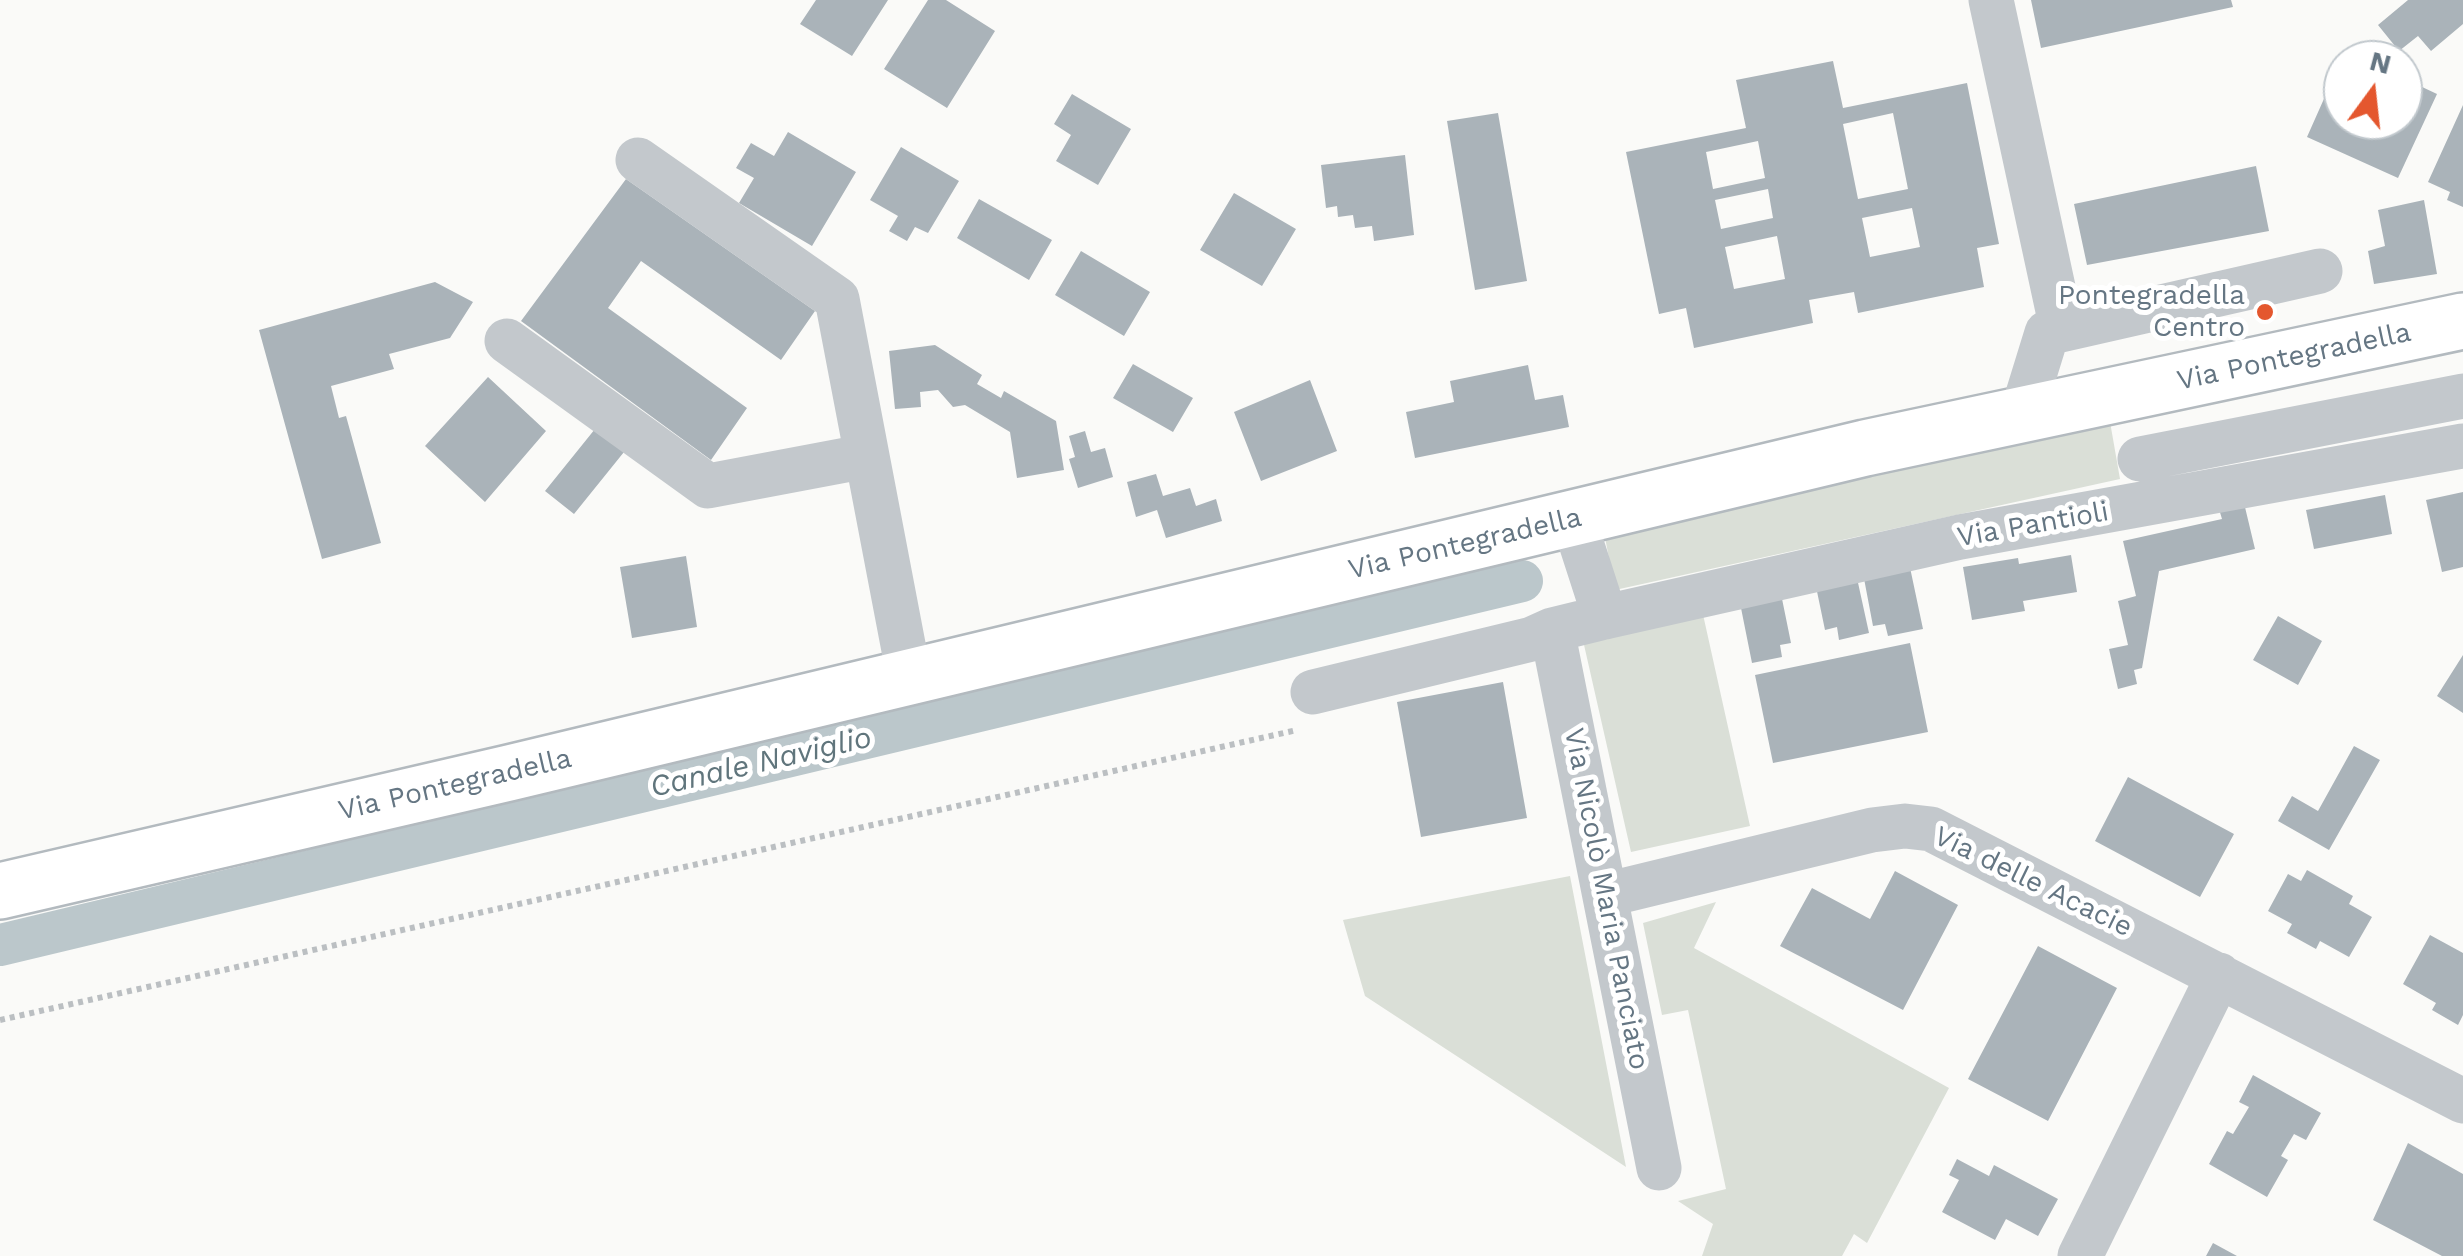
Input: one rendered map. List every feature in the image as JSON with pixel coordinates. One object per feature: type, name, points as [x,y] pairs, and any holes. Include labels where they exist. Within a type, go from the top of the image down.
[{"type":"street","points":[[1991,0],[2062,329]]},
{"type":"street","points":[[638,160],[837,299],[909,676]]},
{"type":"street","points":[[2022,414],[2047,332],[2320,270]]},
{"type":"street","name":"Via Pontegradella","points":[[0,891],[510,774],[1865,448],[2463,321]]},
{"type":"street","points":[[506,341],[708,486],[867,456]]},
{"type":"street","points":[[2124,392],[2151,503]]},
{"type":"street","points":[[2140,459],[2463,396]]},
{"type":"street","name":"Via Pantioli","points":[[1313,692],[1532,640],[1552,630],[1960,538],[2463,446]]},
{"type":"street","points":[[1573,518],[1605,618]]},
{"type":"street","name":"Via Nicolò Maria Panciato","points":[[1552,630],[1659,1168]]},
{"type":"street","name":"Via delle Acacie","points":[[1605,894],[1872,830],[1905,826],[1932,829],[2463,1102]]},
{"type":"street","points":[[2080,1256],[2219,975]]},
{"type":"path","points":[[0,1020],[1320,724],[1313,692]]},
{"type":"shaded area","points":[[2109,416],[2120,479],[1615,590],[1604,532]]},
{"type":"shaded area","points":[[1702,610],[1750,826],[1631,852],[1582,636]]},
{"type":"shaded area","points":[[1570,876],[1626,1167],[1365,996],[1343,920]]},
{"type":"shaded area","points":[[1716,902],[1694,948],[1949,1088],[1867,1243],[1854,1234],[1842,1256],[1702,1256],[1713,1224],[1678,1201],[1726,1189],[1688,1010],[1662,1015],[1643,923]]},
{"type":"building","points":[[816,0],[888,0],[852,56],[800,24]]},
{"type":"building","points":[[928,0],[946,0],[995,31],[947,108],[884,69]]},
{"type":"building","points":[[2031,0],[2231,0],[2233,7],[2041,48]]},
{"type":"building","points":[[2408,0],[2463,0],[2463,24],[2431,51],[2418,36],[2413,40],[2390,40],[2378,25]]},
{"type":"building","points":[[1833,61],[1843,108],[1967,83],[1999,244],[1977,248],[1984,287],[1858,313],[1854,292],[1809,300],[1813,323],[1694,348],[1686,308],[1659,314],[1626,152],[1746,128],[1736,80]],"holes":[[[1893,113],[1908,189],[1858,199],[1843,124]],[[1758,141],[1765,178],[1713,189],[1706,152]],[[1768,189],[1773,218],[1721,229],[1715,200]],[[1912,208],[1920,247],[1870,257],[1862,218]],[[1777,236],[1785,279],[1734,289],[1725,247]]]},
{"type":"building","points":[[2423,87],[2437,94],[2423,124]]},
{"type":"building","points":[[1072,94],[1131,129],[1098,185],[1056,161],[1071,135],[1054,124]]},
{"type":"building","points":[[2323,101],[2323,140],[2416,140],[2398,178],[2307,137]]},
{"type":"building","points":[[2463,105],[2463,207],[2447,200],[2450,192],[2428,182]]},
{"type":"building","points":[[1498,113],[1527,281],[1475,290],[1447,121]]},
{"type":"building","points":[[788,132],[856,172],[812,246],[739,203],[754,178],[736,168],[751,143],[774,156]]},
{"type":"building","points":[[901,147],[959,181],[928,233],[915,227],[907,241],[889,231],[898,216],[870,200]]},
{"type":"building","points":[[1405,155],[1414,235],[1374,241],[1372,226],[1355,228],[1353,215],[1338,217],[1337,206],[1326,208],[1321,165]]},
{"type":"building","points":[[2256,166],[2269,231],[2087,265],[2074,204]]},
{"type":"building","points":[[626,179],[815,311],[781,360],[641,261],[608,308],[747,408],[711,460],[521,321]]},
{"type":"building","points":[[1234,193],[1296,229],[1262,286],[1200,250]]},
{"type":"building","points":[[979,199],[1052,240],[1029,280],[957,238]]},
{"type":"building","points":[[2424,200],[2437,274],[2374,284],[2368,251],[2385,246],[2378,210]]},
{"type":"building","points":[[1081,251],[1150,292],[1124,336],[1055,295]]},
{"type":"building","points":[[435,282],[473,302],[450,338],[389,354],[394,369],[331,386],[339,418],[346,416],[381,543],[322,559],[259,330]]},
{"type":"building","points":[[935,345],[982,375],[977,384],[1001,398],[1004,391],[1056,421],[1064,470],[1017,478],[1010,432],[965,405],[953,407],[938,390],[920,392],[921,407],[895,409],[889,351]]},
{"type":"building","points":[[1133,364],[1193,398],[1173,432],[1113,398]]},
{"type":"building","points":[[1528,365],[1535,400],[1563,395],[1569,427],[1415,458],[1406,412],[1454,402],[1450,381]]},
{"type":"building","points":[[488,377],[546,431],[485,502],[425,446]]},
{"type":"building","points":[[1310,380],[1337,451],[1261,481],[1234,412]]},
{"type":"building","points":[[595,429],[624,452],[574,514],[545,491]]},
{"type":"building","points":[[1085,431],[1091,452],[1105,448],[1113,477],[1078,488],[1069,459],[1075,457],[1069,436]]},
{"type":"building","points":[[1156,474],[1163,496],[1190,488],[1196,506],[1216,499],[1222,521],[1166,538],[1157,510],[1136,517],[1127,482]]},
{"type":"building","points":[[2463,492],[2463,567],[2442,572],[2426,500]]},
{"type":"building","points":[[2385,495],[2392,534],[2314,549],[2306,510]]},
{"type":"building","points":[[2244,503],[2255,549],[2159,571],[2142,668],[2134,670],[2137,684],[2118,689],[2109,649],[2128,645],[2118,601],[2136,596],[2123,541],[2222,519],[2219,509]]},
{"type":"building","points":[[2071,555],[2077,592],[2023,601],[2025,611],[1972,620],[1963,567],[2018,558],[2019,564]]},
{"type":"building","points":[[686,556],[697,627],[632,638],[620,567]]},
{"type":"building","points":[[1908,558],[1923,629],[1888,636],[1885,624],[1873,626],[1862,568]]},
{"type":"building","points":[[1855,569],[1869,633],[1839,640],[1837,627],[1825,630],[1814,577]]},
{"type":"building","points":[[1779,584],[1791,643],[1780,645],[1782,657],[1752,663],[1738,593]]},
{"type":"building","points":[[2278,616],[2322,641],[2298,685],[2253,660]]},
{"type":"building","points":[[1910,643],[1928,732],[1773,763],[1755,675]]},
{"type":"building","points":[[2463,655],[2463,713],[2437,696]]},
{"type":"building","points":[[1503,682],[1527,818],[1421,837],[1397,702]]},
{"type":"building","points":[[2354,746],[2380,760],[2329,850],[2278,821],[2292,796],[2318,811]]},
{"type":"building","points":[[2128,777],[2234,834],[2200,897],[2095,841]]},
{"type":"building","points":[[2307,870],[2353,896],[2349,904],[2372,917],[2349,957],[2320,941],[2316,949],[2287,933],[2292,924],[2268,911],[2288,874],[2301,881]]},
{"type":"building","points":[[1895,871],[1958,905],[1903,1010],[1780,946],[1812,888],[1870,919]]},
{"type":"building","points":[[2430,935],[2463,953],[2463,1015],[2458,1025],[2432,1010],[2436,1003],[2403,984]]},
{"type":"building","points":[[2038,946],[2117,988],[2048,1121],[1968,1079]]},
{"type":"building","points":[[2253,1075],[2321,1113],[2306,1140],[2294,1134],[2281,1156],[2288,1160],[2267,1197],[2209,1164],[2227,1131],[2233,1134],[2249,1107],[2239,1102]]},
{"type":"building","points":[[2408,1143],[2463,1174],[2463,1256],[2442,1256],[2373,1220]]},
{"type":"building","points":[[1957,1159],[1989,1176],[1994,1165],[2058,1199],[2038,1236],[2006,1219],[1995,1240],[1942,1212],[1959,1180],[1949,1175]]},
{"type":"building","points":[[2213,1243],[2237,1256],[2206,1256]]},
{"type":"waterway","name":"Canale Naviglio","points":[[0,945],[1522,581]]},
{"type":"place","name":"Pontegradella Centro","points":[[2265,312]]}]
